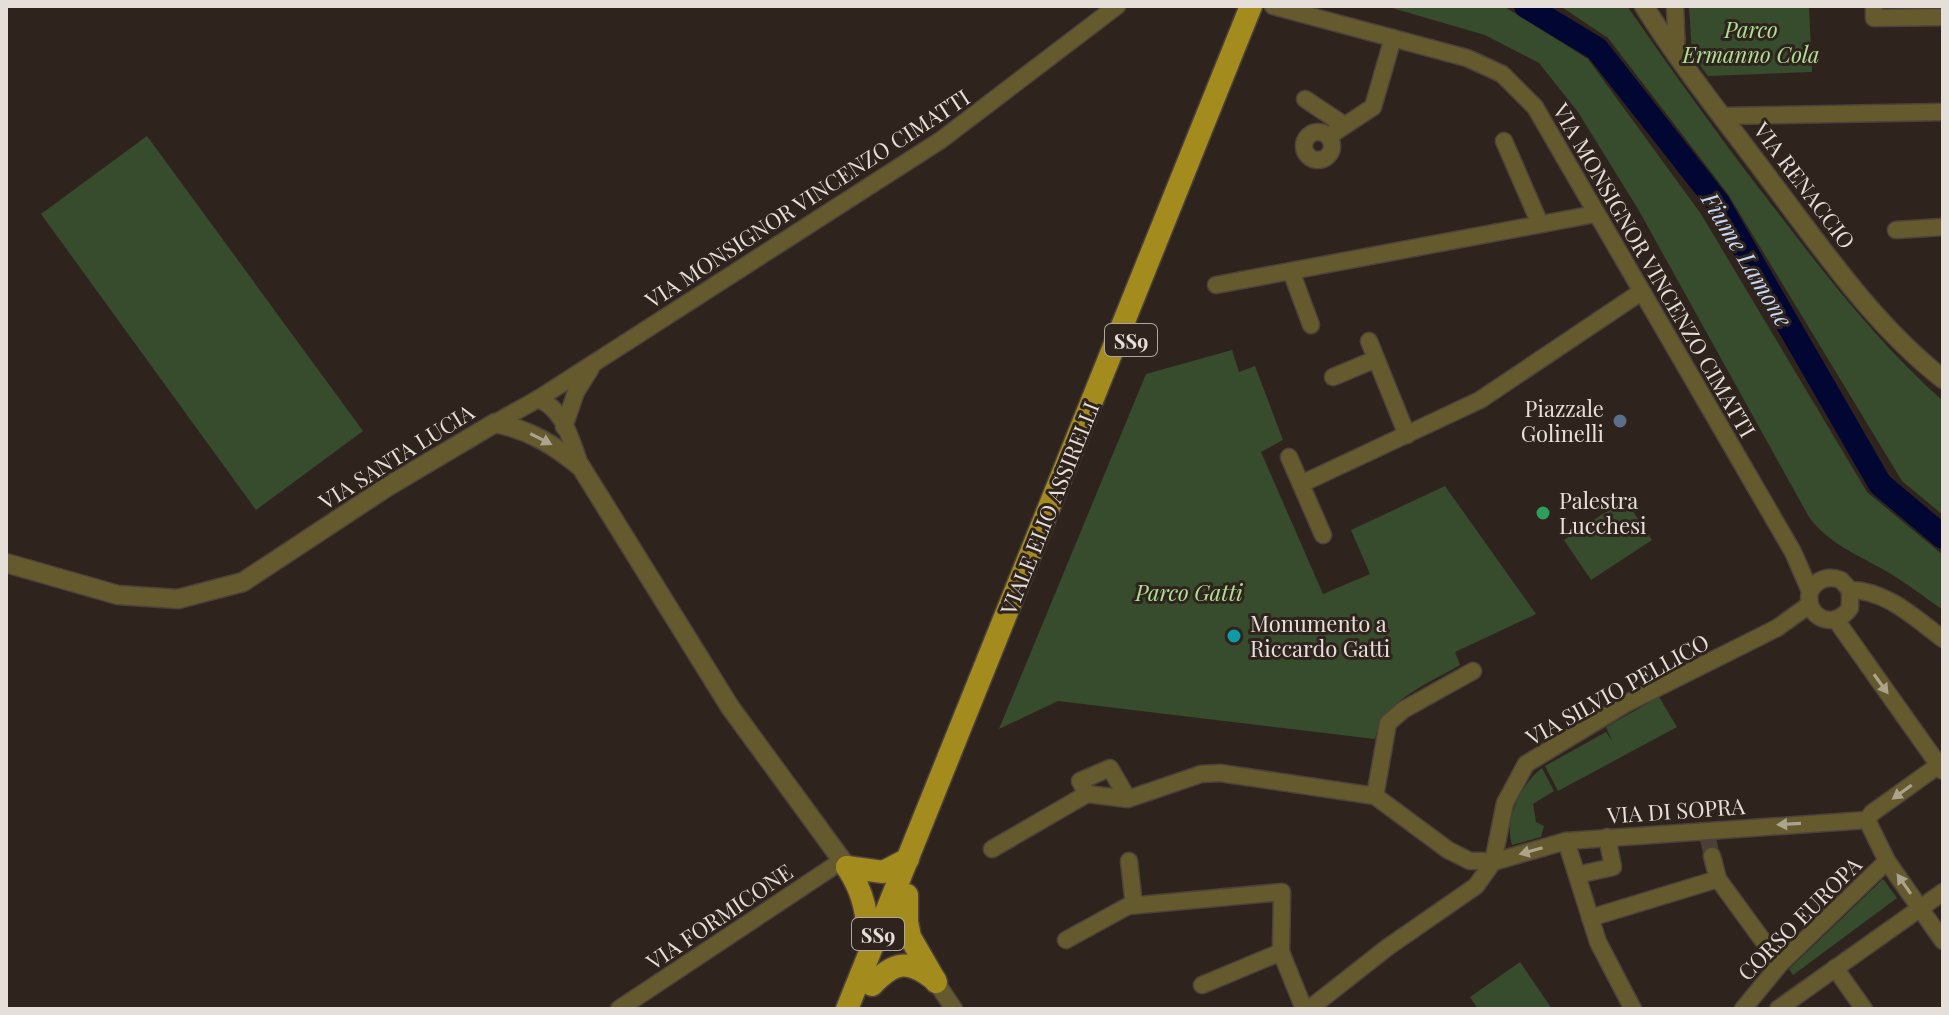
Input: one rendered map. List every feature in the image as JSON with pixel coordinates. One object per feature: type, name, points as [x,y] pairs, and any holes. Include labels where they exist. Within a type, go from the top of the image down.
[{"type":"main road","name":"VIALE ELIO ASSIRELLI","points":[[862,1009],[1251,6]]},
{"type":"main road","name":"VIALE ELIO ASSIRELLI","points":[[847,1009],[908,859],[990,674],[1266,6]]},
{"type":"main road","points":[[845,864],[883,872],[908,859]]},
{"type":"main road","points":[[845,864],[861,889],[867,909],[868,957]]},
{"type":"main road","points":[[907,895],[907,929],[936,982]]},
{"type":"main road","points":[[872,985],[887,969],[899,965],[920,969],[936,982]]},
{"type":"street","name":"VIA MONSIGNOR VINCENZO CIMATTI","points":[[495,423],[538,399],[941,140],[1117,6]]},
{"type":"street","name":"VIA MONSIGNOR VINCENZO CIMATTI","points":[[1273,6],[1467,58],[1502,74],[1535,107],[1793,552],[1812,604]]},
{"type":"street","name":"VIA RENACCIO","points":[[1644,6],[1677,59],[1855,290],[1910,353],[1943,379]]},
{"type":"street","points":[[1675,6],[1677,59]]},
{"type":"street","points":[[1874,6],[1874,18],[1943,17]]},
{"type":"street","points":[[1329,136],[1373,107],[1393,38]]},
{"type":"street","points":[[1305,99],[1344,125]]},
{"type":"street","points":[[1722,116],[1943,112]]},
{"type":"street","points":[[1504,141],[1540,224]]},
{"type":"street","points":[[1216,285],[1595,214]]},
{"type":"street","points":[[1896,230],[1943,227]]},
{"type":"street","points":[[1291,271],[1311,325]]},
{"type":"street","points":[[1301,484],[1480,400],[1641,292]]},
{"type":"street","points":[[1369,341],[1407,435]]},
{"type":"street","points":[[1333,377],[1376,359]]},
{"type":"street","name":"VIA MONSIGNOR VINCENZO CIMATTI","points":[[564,427],[576,392],[593,363]]},
{"type":"street","points":[[538,399],[557,410],[581,467]]},
{"type":"street","name":"VIA SANTA LUCIA","points":[[6,563],[118,595],[178,599],[243,582],[387,487],[495,423],[536,435],[581,467],[730,707],[845,864]]},
{"type":"street","points":[[1289,457],[1323,535]]},
{"type":"street","name":"VIA MONSIGNOR VINCENZO CIMATTI","points":[[1793,552],[1824,578],[1841,580],[1850,590],[1875,594],[1894,603],[1943,639]]},
{"type":"street","points":[[1824,578],[1816,583],[1812,604],[1822,619],[1836,620],[1850,608],[1850,590]]},
{"type":"street","name":"VIA SILVIO PELLICO","points":[[1066,940],[1128,906],[1282,892],[1281,952],[1306,1009],[1476,886],[1493,862],[1505,803],[1526,764],[1627,703],[1777,628],[1812,604]]},
{"type":"street","points":[[1836,620],[1941,768],[1872,813],[1867,820]]},
{"type":"street","points":[[1375,796],[1388,723],[1403,710],[1473,671]]},
{"type":"street","points":[[1087,794],[1080,781],[1110,768],[1128,799]]},
{"type":"street","points":[[992,849],[1087,794],[1128,799],[1201,774],[1220,773],[1375,796],[1448,850],[1470,861],[1493,862]]},
{"type":"street","name":"VIA DI SOPRA","points":[[1493,862],[1566,841],[1607,837],[1707,836],[1758,826],[1867,820]]},
{"type":"street","name":"CORSO EUROPA","points":[[1867,820],[1887,861],[1943,941]]},
{"type":"street","points":[[1577,875],[1613,867],[1607,837]]},
{"type":"street","points":[[1566,841],[1598,942],[1633,1009]]},
{"type":"street","points":[[1712,856],[1718,879],[1780,964]]},
{"type":"street","points":[[1129,861],[1134,905]]},
{"type":"street","name":"CORSO EUROPA","points":[[1743,1009],[1780,964],[1887,861]]},
{"type":"street","name":"VIA FORMICONE","points":[[619,1009],[845,864]]},
{"type":"street","points":[[1590,918],[1718,879]]},
{"type":"street","points":[[1778,1009],[1943,892]]},
{"type":"street","points":[[1202,985],[1281,952]]},
{"type":"street","points":[[1835,968],[1864,1009]]},
{"type":"street","points":[[936,982],[954,1009]]},
{"type":"green space","points":[[1385,6],[1503,6],[1588,59],[1701,214],[1867,492],[1943,555],[1943,610],[1893,575],[1835,542],[1809,517],[1638,209],[1578,112],[1539,63],[1485,35]]},
{"type":"green space","points":[[1560,6],[1627,6],[1722,140],[1819,266],[1878,336],[1943,401],[1943,515],[1902,481],[1728,194],[1608,38]]},
{"type":"green space","name":"Parco Ermanno Cola","points":[[1689,6],[1809,6],[1812,72],[1708,76],[1692,55]]},
{"type":"green space","points":[[147,136],[363,431],[256,510],[41,214]]},
{"type":"green space","name":"Parco Gatti","points":[[1232,350],[1239,372],[1255,366],[1283,440],[1261,452],[1323,594],[1370,574],[1351,530],[1445,486],[1536,614],[1455,652],[1460,665],[1397,703],[1380,725],[1375,739],[1058,701],[999,729],[1146,374]]},
{"type":"green space","points":[[1625,499],[1652,540],[1591,580],[1564,540]]},
{"type":"green space","points":[[1659,697],[1677,727],[1558,791],[1545,766],[1606,732],[1612,741],[1606,727]]},
{"type":"green space","points":[[1542,768],[1554,791],[1533,804],[1536,822],[1544,826],[1541,837],[1512,845],[1512,813],[1527,783]]},
{"type":"green space","points":[[1883,879],[1897,898],[1793,975],[1789,969]]},
{"type":"green space","points":[[1520,962],[1552,1009],[1478,1009],[1470,997]]},
{"type":"waterway","name":"Fiume Lamone","points":[[1526,6],[1597,49],[1718,203],[1880,484],[1943,537]]},
{"type":"tunnel","points":[[1708,839],[1712,856]]},
{"type":"place","name":"Piazzale Golinelli","points":[[1620,421]]},
{"type":"place","name":"Palestra Lucchesi","points":[[1543,513]]},
{"type":"place","name":"Monumento a Riccardo Gatti","points":[[1234,636]]}]
